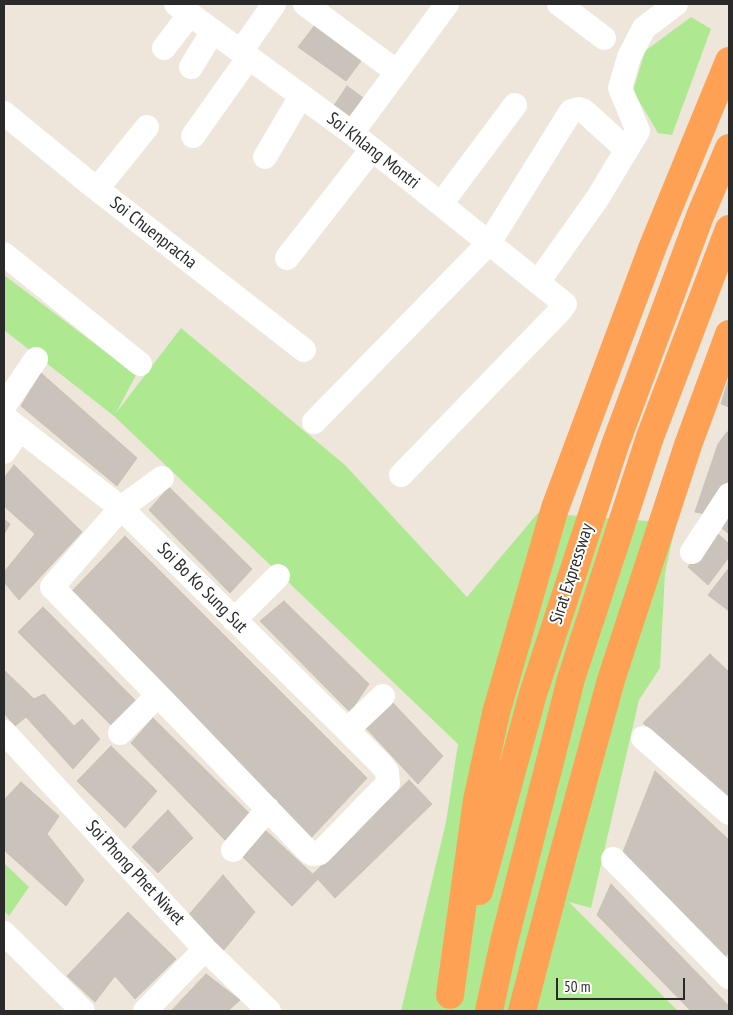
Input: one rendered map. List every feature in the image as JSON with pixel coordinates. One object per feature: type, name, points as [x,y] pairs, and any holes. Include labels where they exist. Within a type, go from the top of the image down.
[{"type":"highway","points":[[449,1003],[477,800],[496,713],[556,508],[653,246],[729,61]]},
{"type":"highway","name":"Sirat Expressway","points":[[449,1003],[533,694],[622,427],[700,216],[729,148]]},
{"type":"highway","name":"Sirat Expressway","points":[[489,1011],[504,942],[571,679],[650,437],[729,229]]},
{"type":"highway","points":[[522,1011],[611,680],[688,445],[729,334]]},
{"type":"street","points":[[193,136],[274,4]]},
{"type":"street","points":[[305,4],[397,72]]},
{"type":"street","points":[[352,133],[447,4]]},
{"type":"street","points":[[559,4],[604,38]]},
{"type":"street","points":[[538,282],[597,199],[638,131],[620,88],[629,57],[644,28],[676,4]]},
{"type":"street","points":[[164,48],[196,14]]},
{"type":"street","points":[[191,67],[196,14]]},
{"type":"street","name":"Soi Khlang Montri","points":[[196,14],[245,54],[352,133],[565,304],[401,475]]},
{"type":"street","points":[[265,157],[301,96]]},
{"type":"street","points":[[441,204],[515,105]]},
{"type":"street","points":[[314,422],[489,243],[571,111],[584,111],[627,150]]},
{"type":"street","name":"Soi Chuenpracha","points":[[4,113],[97,189],[304,350]]},
{"type":"street","points":[[97,189],[147,126]]},
{"type":"street","points":[[287,258],[372,149]]},
{"type":"street","points":[[4,254],[140,364]]},
{"type":"street","points":[[4,406],[36,359]]},
{"type":"street","points":[[4,452],[12,423]]},
{"type":"street","name":"Soi Bo Ko Sung Sut","points":[[12,423],[121,508],[388,772],[388,783],[320,853],[312,854],[268,809]]},
{"type":"street","points":[[162,478],[121,508],[52,587],[268,809],[232,850]]},
{"type":"street","points":[[692,552],[729,495]]},
{"type":"street","points":[[234,620],[278,576]]},
{"type":"street","points":[[120,733],[158,695]]},
{"type":"street","points":[[346,730],[384,696]]},
{"type":"street","name":"Soi Phong Phet Niwet","points":[[4,732],[206,949],[269,1011]]},
{"type":"street","points":[[643,738],[729,813]]},
{"type":"street","points":[[613,859],[729,976]]},
{"type":"street","points":[[4,933],[83,1011]]},
{"type":"street","points":[[146,1011],[206,949]]},
{"type":"green space","points":[[691,17],[711,29],[672,135],[658,133],[633,91],[645,51]]},
{"type":"green space","points":[[4,275],[136,375],[116,413],[181,328],[345,465],[467,597],[538,513],[676,523],[665,573],[660,668],[639,700],[591,908],[569,902],[678,1011],[401,1011],[446,822],[458,744],[114,416],[4,330]]},
{"type":"green space","points":[[4,863],[29,887],[9,916],[4,911]]},
{"type":"building","points":[[315,25],[361,61],[346,81],[298,47]]},
{"type":"building","points":[[347,86],[366,100],[353,120],[333,107]]},
{"type":"building","points":[[41,373],[137,458],[117,486],[21,406]]},
{"type":"building","points":[[729,378],[729,407],[721,404]]},
{"type":"building","points":[[727,432],[729,434],[729,479],[707,514],[695,512],[718,444]]},
{"type":"building","points":[[14,465],[82,532],[19,600],[4,582],[4,572],[35,534],[4,506],[4,478]]},
{"type":"building","points":[[169,487],[252,569],[230,593],[149,510]]},
{"type":"building","points":[[729,505],[729,534],[716,523]]},
{"type":"building","points":[[4,519],[10,524],[4,534]]},
{"type":"building","points":[[715,531],[729,544],[729,557],[708,585],[688,567]]},
{"type":"building","points":[[125,536],[367,778],[309,840],[71,592]]},
{"type":"building","points":[[729,568],[729,611],[708,595]]},
{"type":"building","points":[[284,601],[369,684],[350,712],[260,621]]},
{"type":"building","points":[[43,607],[137,702],[112,726],[18,632]]},
{"type":"building","points":[[710,654],[729,672],[729,799],[643,723]]},
{"type":"building","points":[[4,670],[34,699],[44,694],[74,726],[82,719],[100,739],[73,769],[26,717],[15,726],[4,713]]},
{"type":"building","points":[[393,703],[443,756],[418,784],[365,727]]},
{"type":"building","points":[[153,718],[250,814],[226,841],[131,743]]},
{"type":"building","points":[[111,746],[157,791],[125,828],[77,781]]},
{"type":"building","points":[[655,771],[729,840],[729,952],[725,957],[623,852]]},
{"type":"building","points":[[409,780],[432,804],[335,898],[313,874]]},
{"type":"building","points":[[21,782],[59,816],[47,834],[84,880],[66,906],[4,850],[4,800]]},
{"type":"building","points":[[168,810],[193,838],[158,873],[132,847]]},
{"type":"building","points":[[264,829],[318,879],[292,906],[240,854]]},
{"type":"building","points":[[223,875],[255,912],[223,951],[186,918]]},
{"type":"building","points":[[611,884],[729,1006],[729,1011],[691,1011],[597,915]]},
{"type":"building","points":[[128,912],[176,959],[135,999],[115,976],[95,1002],[67,976]]},
{"type":"building","points":[[206,974],[240,1000],[228,1011],[171,1011]]}]
